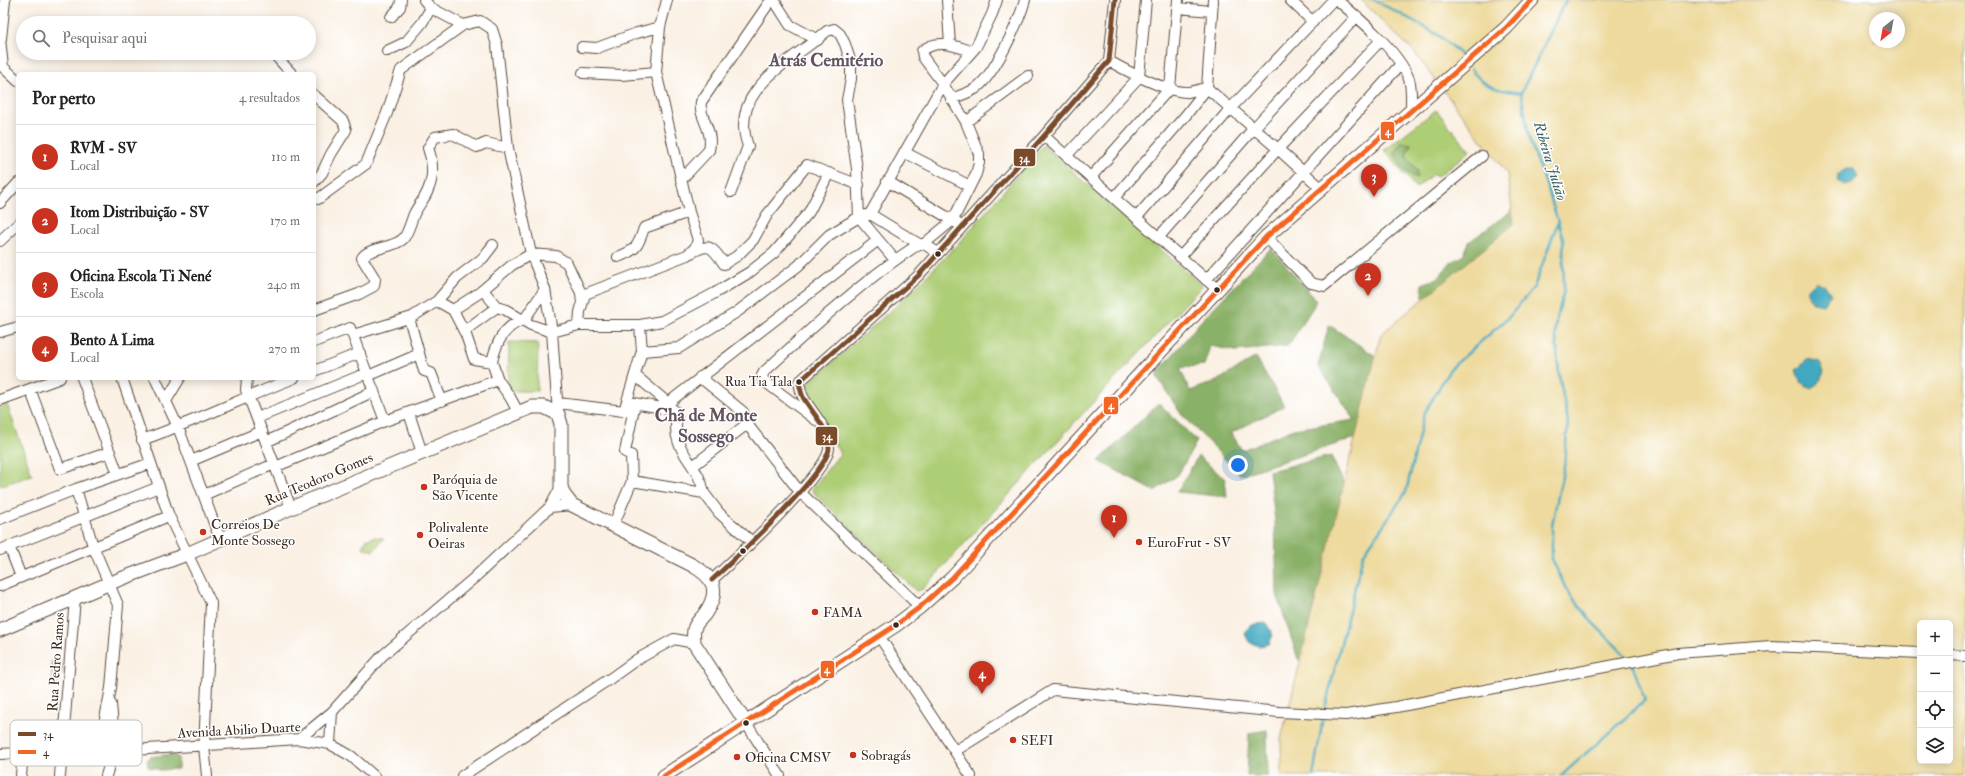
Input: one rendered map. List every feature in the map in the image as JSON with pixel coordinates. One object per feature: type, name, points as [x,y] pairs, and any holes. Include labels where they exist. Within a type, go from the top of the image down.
[{"type":"main road","points":[[664,776],[879,636],[920,607],[953,577],[1266,237],[1506,28],[1532,0]]},
{"type":"main road","name":"Rua Teodoro Gomes","points":[[0,630],[75,598],[188,554],[291,508],[532,406],[558,409]]},
{"type":"main road","points":[[558,409],[561,424],[561,487],[564,495],[572,505],[692,565],[704,572],[712,580],[714,590],[712,601],[706,613],[696,623],[694,630],[694,643],[746,723]]},
{"type":"street","points":[[5,0],[0,39],[3,67],[16,79]]},
{"type":"street","points":[[391,17],[400,7],[401,0]]},
{"type":"street","points":[[667,0],[660,27],[656,72],[681,180],[698,240],[695,248],[687,255]]},
{"type":"street","points":[[681,180],[709,150],[709,130],[700,108],[701,102],[771,0]]},
{"type":"street","points":[[774,0],[790,24],[818,40]]},
{"type":"street","points":[[947,0],[950,45]]},
{"type":"street","points":[[870,214],[887,181],[943,84],[976,47],[997,0]]},
{"type":"street","points":[[951,99],[975,89],[989,73],[1009,40],[1025,0]]},
{"type":"street","points":[[712,580],[752,542],[800,492],[828,457],[828,440],[822,425],[802,396],[799,382],[918,276],[1044,136],[1108,62],[1115,0]]},
{"type":"street","points":[[1067,155],[1138,77],[1146,0]]},
{"type":"street","points":[[1114,198],[1186,115],[1207,88],[1213,0]]},
{"type":"street","points":[[1290,0],[1313,22]]},
{"type":"street","points":[[1137,217],[1231,108],[1333,0]]},
{"type":"street","points":[[1337,0],[1381,40],[1400,65],[1409,79],[1411,110]]},
{"type":"street","points":[[387,51],[406,42],[422,23],[427,4],[463,25]]},
{"type":"street","points":[[1091,177],[1170,88],[1177,4],[1212,11]]},
{"type":"street","points":[[1158,238],[1254,128],[1356,16]]},
{"type":"street","points":[[316,198],[318,199],[366,164],[387,113],[401,70],[463,25],[480,21],[492,29],[497,45],[508,148],[531,254],[545,289],[552,332],[555,388],[558,409],[624,410],[631,402]]},
{"type":"street","points":[[582,47],[597,48],[637,33],[660,27]]},
{"type":"street","points":[[731,192],[748,146],[744,133],[745,117],[749,100],[778,68],[818,40],[827,31],[834,29],[840,34],[851,63],[851,79],[847,100],[858,185],[859,217],[877,241],[895,260]]},
{"type":"street","points":[[1180,257],[1278,149],[1381,40]]},
{"type":"street","points":[[822,425],[764,381],[762,376],[764,372],[812,328],[895,260],[921,244],[953,220],[976,174],[980,154],[966,122],[943,84],[923,57],[922,51],[928,47],[938,44],[950,45],[972,51]]},
{"type":"street","points":[[279,60],[290,72]]},
{"type":"street","points":[[1108,62],[1138,77],[1170,88],[1187,92],[1207,88]]},
{"type":"street","points":[[1206,280],[1400,65]]},
{"type":"street","points":[[583,73],[622,75],[656,72]]},
{"type":"street","points":[[966,122],[1028,76]]},
{"type":"street","points":[[1207,88],[1321,188]]},
{"type":"street","points":[[316,97],[343,121],[346,130],[331,154],[322,173],[316,180]]},
{"type":"street","points":[[316,309],[359,294],[374,286],[374,279],[362,258],[368,252],[384,248],[403,239],[416,210],[428,190],[432,157],[428,148],[435,137],[452,134],[477,147],[486,144],[508,148]]},
{"type":"street","points":[[1044,136],[1218,290]]},
{"type":"street","points":[[904,152],[970,186]]},
{"type":"street","points":[[1266,237],[1312,283],[1324,286],[1482,156]]},
{"type":"street","points":[[580,325],[585,294],[687,255],[702,247],[708,246],[714,249],[724,264],[737,256],[753,240],[767,215],[805,166],[810,165],[858,185]]},
{"type":"street","points":[[483,290],[497,307],[552,332],[580,325],[640,325],[662,321],[715,293],[750,272],[774,253],[810,212],[829,173]]},
{"type":"street","points":[[887,181],[953,220],[962,227]]},
{"type":"street","points":[[0,203],[16,185]]},
{"type":"street","points":[[618,257],[634,251],[640,241],[644,228],[689,212]]},
{"type":"street","points":[[642,351],[679,348],[686,344],[737,312],[798,266],[829,235],[859,217],[870,214],[938,253]]},
{"type":"street","points":[[0,241],[16,226]]},
{"type":"street","points":[[671,407],[700,377],[877,241]]},
{"type":"street","points":[[353,336],[409,318],[437,301],[457,278],[483,258],[494,245]]},
{"type":"street","points":[[453,310],[483,290],[512,265],[531,254],[556,256],[568,263],[581,293],[582,306]]},
{"type":"street","points":[[518,412],[498,380],[492,362],[495,346],[504,333],[514,323],[524,320],[545,289]]},
{"type":"street","points":[[437,301],[453,310],[464,331],[474,360],[492,362]]},
{"type":"street","points":[[464,331],[497,307]]},
{"type":"street","points":[[409,318],[424,371],[431,373],[442,402]]},
{"type":"street","points":[[613,526],[632,481],[631,455],[625,452],[631,402],[642,351],[640,325]]},
{"type":"street","points":[[0,332],[16,328]]},
{"type":"street","points":[[316,341],[350,328],[385,422]]},
{"type":"street","points":[[316,369],[360,353]]},
{"type":"street","points":[[257,418],[419,354]]},
{"type":"street","points":[[636,376],[671,407],[677,417],[675,433],[685,457],[701,479],[704,493],[719,513],[752,542]]},
{"type":"street","points":[[700,377],[743,412],[747,424],[800,492],[920,607]]},
{"type":"street","points":[[0,400],[55,380]]},
{"type":"street","points":[[83,380],[118,474]]},
{"type":"street","points":[[123,380],[169,516],[211,603],[204,746],[207,776]]},
{"type":"street","points":[[156,380],[178,428],[220,539]]},
{"type":"street","points":[[166,401],[179,380]]},
{"type":"street","points":[[247,380],[246,390],[248,396],[291,508]]},
{"type":"street","points":[[142,440],[178,428],[248,396],[289,380]]},
{"type":"street","points":[[204,495],[385,422],[498,380]]},
{"type":"street","points":[[30,389],[60,469],[110,452]]},
{"type":"street","points":[[266,442],[374,391]]},
{"type":"street","points":[[631,402],[671,407]]},
{"type":"street","points":[[409,413],[422,453]]},
{"type":"street","points":[[693,466],[747,424]]},
{"type":"street","points":[[191,461],[262,431]]},
{"type":"street","points":[[0,519],[76,489],[151,463]]},
{"type":"street","points":[[632,481],[704,493]]},
{"type":"street","points":[[21,577],[5,548],[159,487]]},
{"type":"street","points":[[299,739],[332,712],[382,656],[474,578],[550,507],[561,487]]},
{"type":"street","points":[[76,489],[83,516],[118,605],[111,688],[105,720]]},
{"type":"street","points":[[550,507],[572,505]]},
{"type":"street","points":[[0,586],[169,516]]},
{"type":"street","name":"Rua Pedro Ramos","points":[[65,720],[75,598]]},
{"type":"street","points":[[879,636],[971,776]]},
{"type":"street","points":[[462,776],[636,660],[674,639],[694,643]]},
{"type":"street","points":[[955,751],[1053,690],[1279,712],[1346,715],[1396,708],[1678,653],[1721,648],[1771,646],[1917,653]]},
{"type":"street","points":[[1953,655],[1965,656]]},
{"type":"street","points":[[111,688],[113,720]]},
{"type":"street","points":[[330,744],[332,712]]},
{"type":"street","points":[[746,723],[780,776]]},
{"type":"street","name":"Avenida Abilio Duarte","points":[[142,750],[299,739],[330,744],[351,756],[374,776]]},
{"type":"street","points":[[0,754],[10,753]]},
{"type":"street","points":[[21,776],[22,766]]},
{"type":"street","name":"Rua Pedro Ramos","points":[[60,776],[61,766]]},
{"type":"street","points":[[101,776],[104,766]]},
{"type":"green space","points":[[1436,110],[1470,151],[1438,176],[1433,174],[1416,188],[1384,150]]},
{"type":"green space","points":[[1402,142],[1411,144],[1406,155],[1417,170],[1417,178],[1406,171],[1400,164],[1394,152]]},
{"type":"green space","points":[[1043,145],[1202,286],[1086,410],[923,589],[916,591],[811,490],[840,454],[806,385],[904,299],[960,242]]},
{"type":"green space","points":[[1523,191],[1549,217],[1430,302],[1422,296],[1422,284],[1438,278],[1450,263],[1463,256],[1469,242],[1510,212]]},
{"type":"green space","points":[[1271,248],[1317,301],[1288,346],[1236,351],[1210,346],[1204,365],[1180,368],[1190,391],[1217,381],[1256,357],[1284,406],[1231,433],[1242,450],[1294,429],[1355,420],[1318,366],[1329,325],[1380,359],[1365,435],[1240,475],[1179,411],[1156,375],[1200,322]]},
{"type":"green space","points":[[509,342],[538,343],[537,391],[508,391]]},
{"type":"green space","points":[[1159,403],[1197,441],[1178,475],[1154,491],[1099,461]]},
{"type":"green space","points":[[7,404],[32,475],[0,486],[0,407]]},
{"type":"green space","points":[[1198,456],[1225,479],[1227,497],[1177,492]]},
{"type":"green space","points":[[1331,456],[1356,509],[1326,678],[1298,659],[1277,594],[1275,520],[1269,471]]},
{"type":"green space","points":[[373,537],[384,538],[373,551],[362,547],[366,540]]},
{"type":"green space","points":[[58,660],[64,668],[55,687],[52,684],[51,662]]},
{"type":"green space","points":[[1267,730],[1268,776],[1247,776],[1249,733]]},
{"type":"green space","points":[[171,754],[178,757],[178,769],[160,770],[148,767],[147,760],[150,757]]},
{"type":"sand","points":[[1361,0],[1965,0],[1965,776],[1282,776],[1281,739],[1381,334],[1514,224],[1507,173],[1413,51]]},
{"type":"water","points":[[1846,169],[1854,169],[1858,177],[1852,183],[1845,185],[1837,181],[1838,174]]},
{"type":"water","points":[[1815,282],[1825,285],[1831,294],[1823,305],[1813,303],[1806,291]]},
{"type":"water","points":[[1808,359],[1820,362],[1824,372],[1819,383],[1811,388],[1800,382],[1796,370]]},
{"type":"water","points":[[1266,623],[1273,635],[1269,644],[1259,646],[1249,642],[1245,634],[1250,625]]},
{"type":"waterway","points":[[1374,0],[1409,18],[1445,40],[1462,57]]},
{"type":"waterway","name":"Ribeira Julião","points":[[1566,0],[1521,93],[1530,141],[1548,190],[1563,238],[1564,290],[1555,326],[1559,375],[1568,422],[1564,467],[1552,525],[1552,559],[1566,589],[1591,621],[1630,660]]},
{"type":"waterway","points":[[1471,69],[1476,76],[1487,85],[1506,91],[1521,93]]},
{"type":"waterway","points":[[1324,712],[1363,555],[1406,492],[1424,414],[1450,369],[1509,317],[1534,287],[1558,222]]},
{"type":"waterway","points":[[1561,776],[1645,700],[1632,664]]},
{"type":"waterway","points":[[1313,776],[1323,717]]},
{"type":"transit line","name":"34","points":[[712,580],[798,495],[814,476],[825,459],[829,448],[826,434],[803,397],[799,382],[918,276],[1044,136],[1109,61],[1115,0]]},
{"type":"transit line","name":"4","points":[[664,776],[896,625],[920,607],[953,577],[1266,237],[1506,28],[1532,0]]},
{"type":"place","name":"Oficina Escola Ti Nené","points":[[1374,197]]},
{"type":"place","name":"Itom Distribuição - SV","points":[[1368,296]]},
{"type":"place","name":"Rua Tia Tala","points":[[799,382]]},
{"type":"place","name":"Paróquia de São Vicente","points":[[424,487]]},
{"type":"place","name":"Correios De Monte Sossego","points":[[203,532]]},
{"type":"place","name":"Polivalente Oeiras","points":[[420,535]]},
{"type":"place","name":"RVM - SV","points":[[1114,538]]},
{"type":"place","name":"EuroFrut - SV","points":[[1139,542]]},
{"type":"place","name":"FAMA","points":[[815,612]]},
{"type":"place","name":"Bento A Lima","points":[[982,694]]},
{"type":"place","name":"SEFI","points":[[1013,740]]},
{"type":"place","name":"Sobragás","points":[[853,755]]},
{"type":"place","name":"Oficina CMSV","points":[[737,757]]},
{"type":"district","name":"Atrás Cemitério","points":[[826,60]]},
{"type":"district","name":"Chã de Monte Sossego","points":[[706,425]]}]
